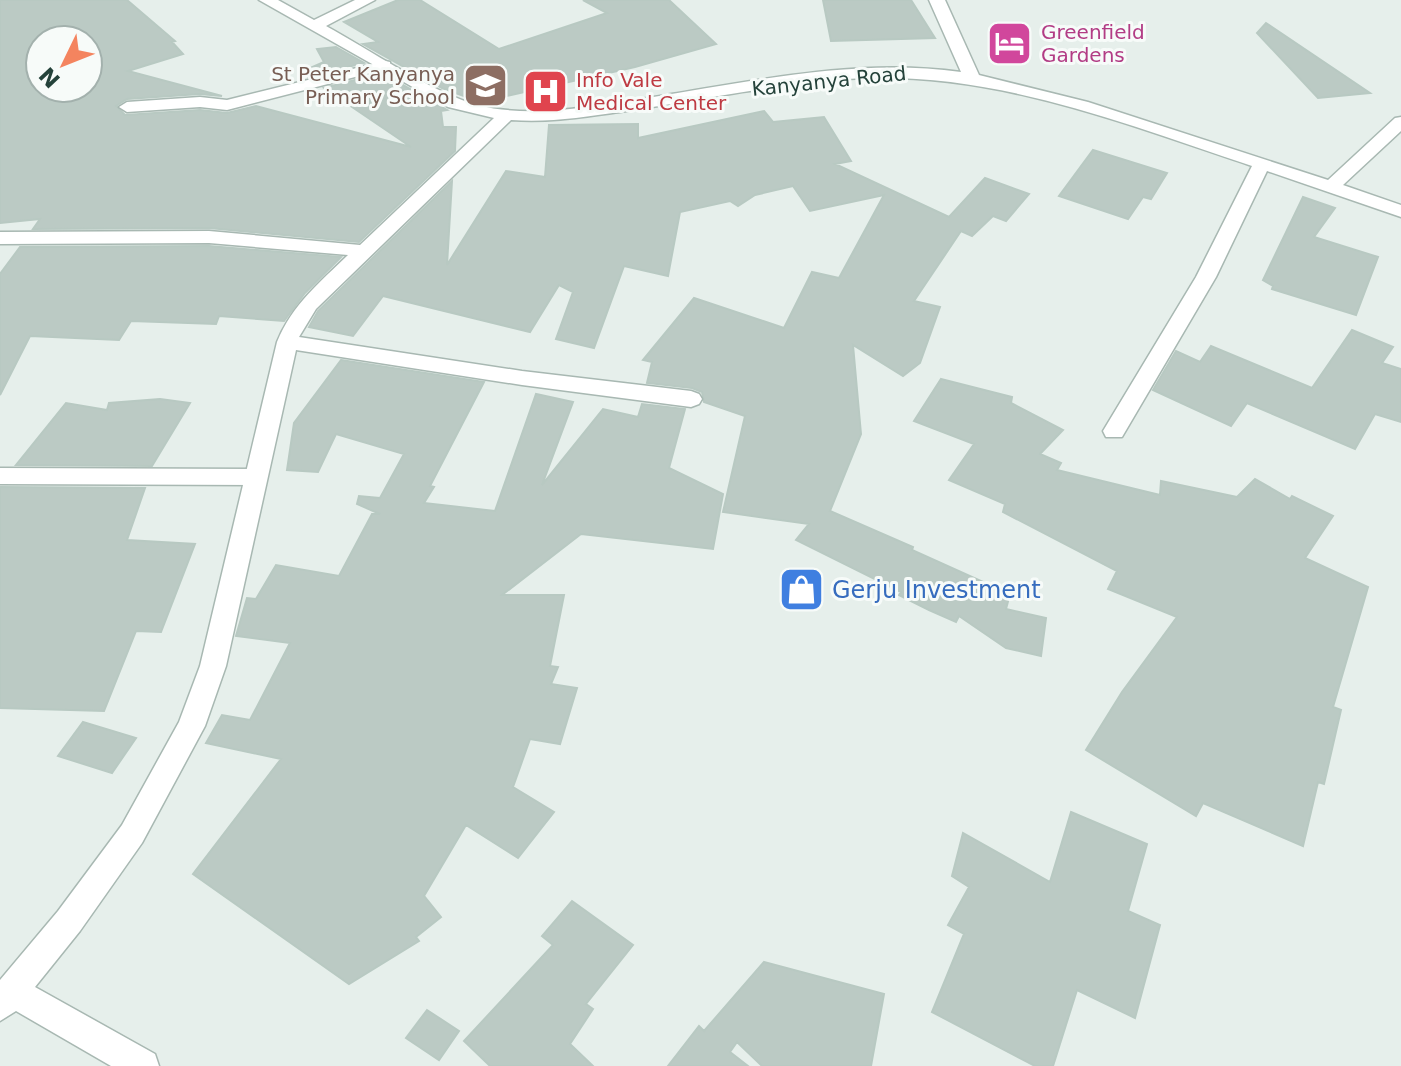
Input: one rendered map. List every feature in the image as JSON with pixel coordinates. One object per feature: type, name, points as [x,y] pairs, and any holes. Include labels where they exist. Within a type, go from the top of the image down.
[{"type":"street","name":"Kanyanya Road","points":[[267,0],[454,103],[479,113],[505,117],[558,115],[807,80],[887,73],[972,77],[1039,92],[1401,211]]},
{"type":"street","points":[[316,25],[367,0]]},
{"type":"street","points":[[937,0],[972,77]]},
{"type":"street","points":[[143,1066],[7,999],[132,834],[166,777],[191,726],[213,666],[287,342],[295,322],[309,304],[505,117]]},
{"type":"street","points":[[1331,187],[1401,122]]},
{"type":"street","points":[[1114,431],[1150,365],[1206,277],[1262,164]]},
{"type":"street","points":[[0,238],[209,237],[365,251]]},
{"type":"street","points":[[287,342],[522,378],[691,399]]},
{"type":"lane","points":[[127,107],[200,102],[227,105],[385,65]]},
{"type":"lane","points":[[0,476],[256,477]]},
{"type":"building","points":[[0,0],[127,0],[175,41],[172,42],[183,54],[128,71],[222,96],[200,94],[127,99],[116,106],[125,115],[200,110],[227,113],[256,106],[411,147],[324,88],[382,73],[447,110],[441,111],[443,127],[456,127],[455,151],[359,242],[209,228],[33,229],[40,219],[0,223]]},
{"type":"building","points":[[398,0],[420,0],[499,49],[607,13],[583,0],[669,0],[716,44],[635,67],[480,102],[442,88],[363,44],[378,42],[344,22]]},
{"type":"building","points":[[823,0],[911,0],[935,38],[831,41]]},
{"type":"building","points":[[1266,23],[1370,93],[1318,98],[1257,33]]},
{"type":"building","points":[[336,47],[364,63],[308,77],[301,72],[324,62],[317,49]]},
{"type":"building","points":[[764,111],[773,122],[824,117],[851,161],[835,164],[949,217],[985,178],[1029,194],[1006,221],[993,216],[972,236],[961,231],[914,301],[940,307],[920,363],[903,376],[853,345],[861,434],[830,511],[1010,594],[1006,609],[1046,618],[1041,656],[1006,648],[959,616],[956,622],[929,610],[899,595],[901,592],[796,540],[809,524],[723,512],[745,416],[704,402],[702,392],[692,388],[647,383],[652,362],[643,360],[694,298],[784,328],[812,272],[839,278],[884,195],[810,211],[793,186],[755,195],[738,206],[730,201],[680,212],[668,276],[624,266],[594,348],[556,339],[573,292],[559,285],[530,332],[383,296],[353,336],[309,327],[318,311],[452,181],[447,265],[506,171],[545,177],[549,125],[638,124],[638,138]]},
{"type":"building","points":[[1093,150],[1167,173],[1151,199],[1143,197],[1128,219],[1059,196]]},
{"type":"building","points":[[1303,197],[1335,208],[1314,237],[1378,257],[1356,315],[1272,289],[1273,286],[1263,280]]},
{"type":"building","points":[[209,246],[341,257],[305,293],[284,321],[219,316],[216,324],[131,321],[119,340],[30,336],[0,395],[0,274],[20,247]]},
{"type":"building","points":[[1352,330],[1393,347],[1382,363],[1401,369],[1401,422],[1375,414],[1355,449],[1247,403],[1231,426],[1153,390],[1176,351],[1200,362],[1211,346],[1312,388]]},
{"type":"building","points":[[341,360],[484,382],[424,503],[495,511],[536,394],[573,402],[542,485],[603,409],[638,417],[642,404],[685,409],[669,468],[723,494],[713,549],[581,534],[502,595],[564,595],[550,666],[558,667],[551,684],[577,688],[560,744],[530,739],[513,787],[554,812],[518,858],[466,825],[424,896],[441,917],[416,937],[419,941],[349,984],[193,874],[281,759],[206,743],[222,715],[250,720],[290,643],[236,636],[247,598],[256,599],[276,565],[339,576],[372,514],[380,514],[357,504],[359,496],[380,498],[404,454],[336,434],[318,472],[287,470],[294,423]]},
{"type":"building","points":[[941,379],[1012,397],[1011,403],[1063,430],[1040,454],[1061,463],[1057,470],[1160,495],[1161,481],[1237,497],[1255,479],[1290,499],[1292,496],[1333,516],[1305,558],[1368,587],[1333,707],[1341,710],[1324,784],[1318,782],[1303,846],[1203,803],[1196,816],[1086,750],[1122,692],[1177,617],[1108,589],[1117,571],[1003,512],[1005,504],[949,480],[974,444],[914,421]]},
{"type":"building","points":[[160,399],[190,403],[152,466],[16,465],[66,403],[107,410],[109,403]]},
{"type":"building","points":[[0,487],[145,488],[127,540],[195,544],[161,632],[136,631],[104,711],[0,708]]},
{"type":"building","points":[[83,722],[136,738],[112,773],[58,756]]},
{"type":"building","points":[[1071,812],[1147,844],[1128,911],[1160,925],[1135,1018],[1077,990],[1053,1066],[1035,1066],[932,1012],[964,934],[948,925],[969,887],[952,876],[963,833],[1050,882]]},
{"type":"building","points":[[572,901],[633,945],[586,1004],[593,1009],[570,1044],[593,1066],[490,1066],[464,1041],[553,945],[542,936]]},
{"type":"building","points":[[764,962],[884,994],[871,1066],[762,1066],[737,1042],[730,1052],[748,1066],[668,1066],[699,1026],[704,1031]]},
{"type":"building","points":[[427,1010],[459,1031],[439,1060],[406,1038]]},
{"type":"place","name":"Greenfield Gardens","points":[[1010,43]]},
{"type":"place","name":"St Peter Kanyanya Primary School","points":[[486,86]]},
{"type":"place","name":"Info Vale Medical Center","points":[[545,91]]},
{"type":"place","name":"Gerju Investment","points":[[801,590]]}]
